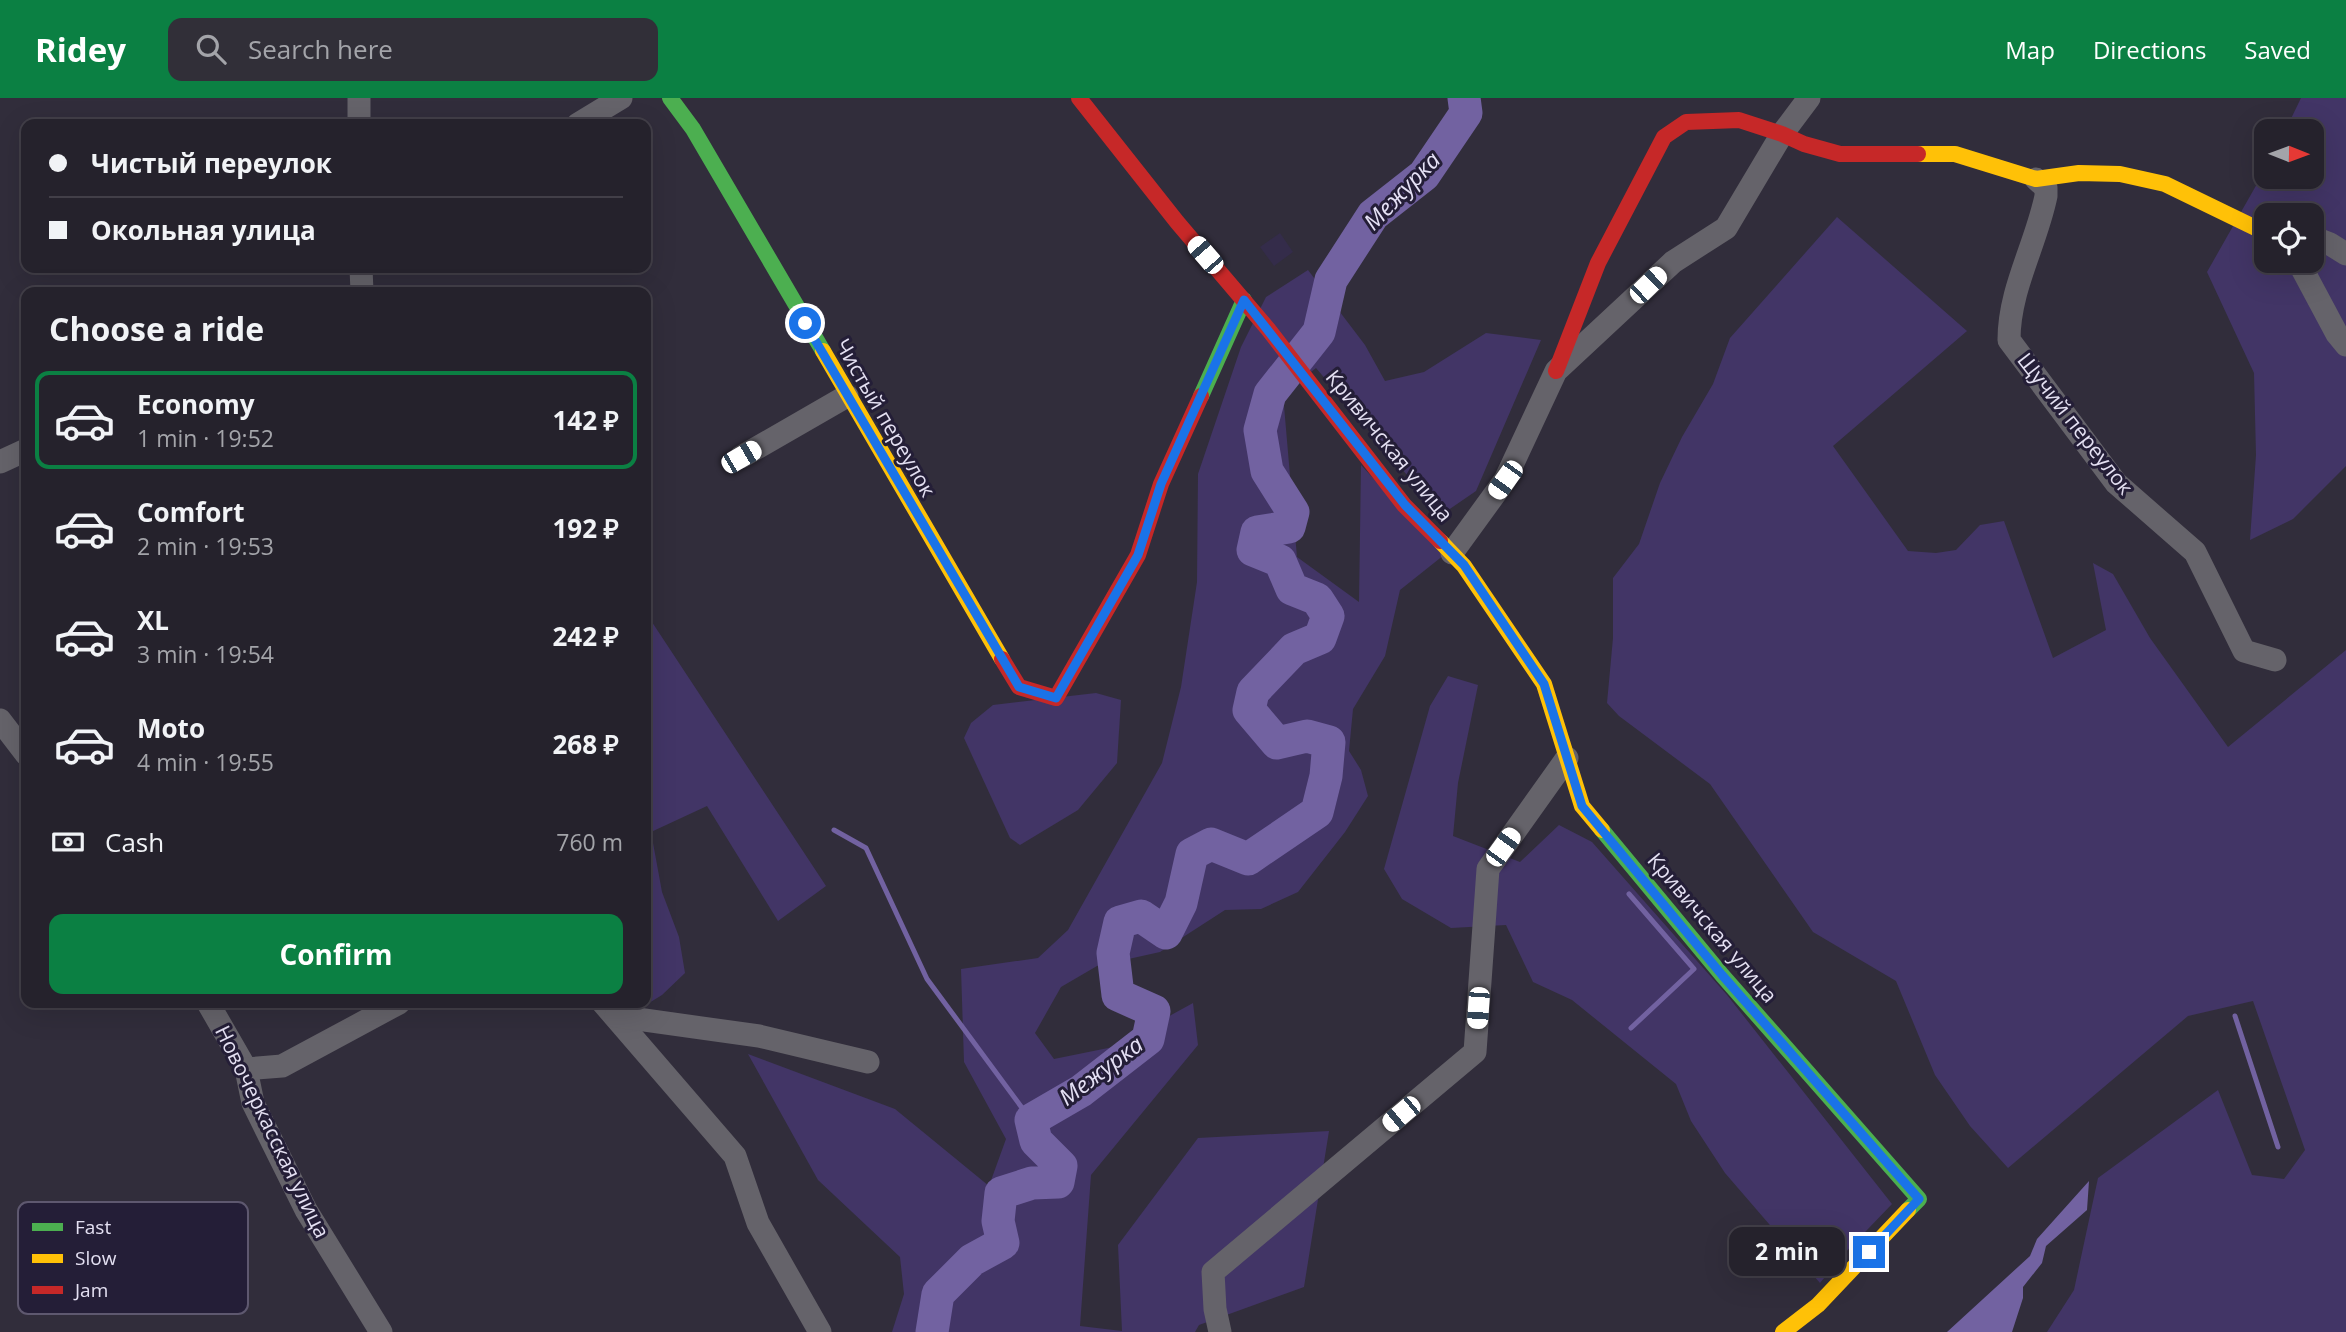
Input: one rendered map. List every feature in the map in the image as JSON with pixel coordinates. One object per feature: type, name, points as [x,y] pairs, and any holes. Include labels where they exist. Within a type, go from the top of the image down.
[{"type":"street","points":[[359,98],[359,119]]},
{"type":"street","points":[[586,119],[621,98]]},
{"type":"street","name":"Чистый переулок","points":[[670,98],[693,129],[1019,687],[1056,698],[1138,555],[1161,484],[1244,300]]},
{"type":"street","name":"Кривичская улица","points":[[1079,98],[1177,222],[1268,329],[1405,505],[1464,565],[1544,684],[1582,806],[1722,975],[1919,1199],[1818,1305],[1783,1332]]},
{"type":"street","points":[[1556,371],[1673,262],[1726,228],[1782,134],[1809,98]]},
{"type":"street","points":[[1452,553],[1505,480],[1556,371],[1598,263],[1664,136],[1686,122],[1739,120],[1804,144],[1840,153],[1955,154],[2036,179],[2079,173],[2120,174],[2165,184],[2254,227]]},
{"type":"street","name":"Щучий переулок","points":[[2036,179],[2046,188],[2046,197],[2017,288],[2009,320],[2009,340],[2116,483],[2195,552],[2244,651],[2275,660]]},
{"type":"street","points":[[2324,241],[2346,254]]},
{"type":"street","points":[[2304,273],[2337,334],[2346,345]]},
{"type":"street","points":[[741,457],[847,396]]},
{"type":"street","points":[[0,462],[21,452]]},
{"type":"street","points":[[0,720],[21,747]]},
{"type":"street","points":[[1220,1332],[1214,1309],[1213,1272],[1475,1052],[1488,869],[1567,758]]},
{"type":"street","name":"Новочеркасская улица","points":[[211,1008],[246,1069],[253,1103],[306,1210],[381,1332]]},
{"type":"street","points":[[246,1069],[282,1066],[390,1008]]},
{"type":"street","points":[[610,1009],[759,1036],[868,1062]]},
{"type":"street","points":[[610,1009],[735,1156],[758,1223],[820,1332]]},
{"type":"shaded area","points":[[2301,98],[2346,98],[2346,466],[2293,519],[2250,540],[2256,455],[2254,373],[2207,272],[2254,189],[2324,189],[2324,119],[2291,119]]},
{"type":"shaded area","points":[[1837,217],[1967,331],[1833,446],[1908,551],[1936,553],[1956,550],[1980,525],[2004,521],[2053,658],[2106,630],[2093,563],[2113,574],[2150,638],[2228,747],[2346,650],[2346,1332],[2047,1332],[2074,1290],[2098,1178],[2218,1090],[2252,1175],[2284,1179],[2305,1150],[2253,1001],[2188,1016],[2008,1168],[1970,1126],[1935,1075],[1896,981],[1813,932],[1710,784],[1619,716],[1607,703],[1613,638],[1613,578],[1639,544],[1660,483],[1682,437],[1713,384],[1730,338]]},
{"type":"shaded area","points":[[1280,233],[1293,252],[1274,266],[1260,247]]},
{"type":"shaded area","points":[[1308,270],[1365,345],[1385,381],[1424,372],[1486,333],[1541,340],[1476,491],[1441,515],[1316,368],[1283,394],[1297,557],[1359,602],[1361,465],[1444,555],[1400,590],[1385,656],[1353,709],[1349,751],[1361,770],[1368,796],[1345,832],[1298,892],[1261,909],[1225,910],[1160,952],[1097,966],[1061,987],[1035,1033],[1054,1059],[1113,1047],[1193,1003],[1198,1045],[1091,1175],[1080,1326],[1122,1331],[1118,1245],[1198,1138],[1329,1131],[1304,1287],[1199,1325],[1195,1332],[892,1332],[904,1294],[900,1257],[818,1180],[748,1054],[895,1109],[989,1186],[1006,1139],[964,1062],[961,969],[1038,958],[1068,930],[1162,763],[1181,687],[1197,582],[1198,474],[1241,347],[1266,297]]},
{"type":"shaded area","points":[[651,621],[826,886],[778,921],[707,806],[651,832]]},
{"type":"shaded area","points":[[1448,676],[1478,685],[1458,783],[1453,836],[1520,862],[1559,825],[1592,842],[1727,995],[1892,1204],[1820,1283],[1725,1173],[1691,1121],[1676,1084],[1572,1000],[1533,982],[1506,925],[1451,928],[1402,899],[1384,869],[1430,706]]},
{"type":"shaded area","points":[[1096,693],[1121,700],[1117,763],[1078,810],[1020,845],[1010,838],[964,738],[971,723],[993,705]]},
{"type":"shaded area","points":[[651,832],[662,892],[679,937],[685,973],[651,1002]]},
{"type":"shaded area","points":[[2089,1181],[2087,1210],[2046,1246],[2042,1263],[2023,1287],[2023,1298],[2012,1332],[1947,1332],[2030,1256],[2037,1239]]},
{"type":"waterway","name":"Межурка","points":[[932,1332],[938,1294],[972,1260],[1003,1243],[998,1221],[1001,1193],[1032,1183],[1058,1182],[1061,1166],[1036,1141],[1031,1120],[1081,1091],[1148,1039],[1154,1011],[1118,995],[1113,953],[1120,922],[1141,916],[1166,933],[1181,903],[1192,854],[1211,844],[1248,859],[1317,812],[1326,776],[1329,742],[1307,736],[1277,743],[1249,710],[1253,692],[1294,649],[1320,638],[1328,616],[1317,599],[1292,589],[1280,561],[1253,550],[1257,532],[1289,527],[1293,512],[1267,471],[1260,430],[1270,394],[1319,332],[1331,280],[1373,215],[1424,175],[1466,113],[1464,98]]},
{"type":"waterway","points":[[834,830],[866,848],[927,979],[1031,1120]]},
{"type":"waterway","points":[[1629,894],[1694,969],[1631,1028]]},
{"type":"waterway","points":[[2235,1016],[2278,1147]]},
{"type":"traffic: fast","points":[[670,98],[693,129],[823,351]]},
{"type":"traffic: fast","points":[[1201,396],[1244,300]]},
{"type":"traffic: fast","points":[[1602,830],[1722,975],[1919,1199],[1908,1210]]},
{"type":"traffic: slow","points":[[1918,154],[1955,154],[2036,179],[2079,173],[2120,174],[2165,184],[2254,227]]},
{"type":"traffic: slow","points":[[823,351],[1002,659]]},
{"type":"traffic: slow","points":[[1440,541],[1464,566],[1544,684],[1582,806],[1602,830]]},
{"type":"traffic: slow","points":[[1783,1332],[1818,1305],[1908,1210]]},
{"type":"traffic: jam","points":[[1079,98],[1177,222],[1268,329],[1404,505],[1440,541]]},
{"type":"traffic: jam","points":[[1556,371],[1598,263],[1664,137],[1686,122],[1739,120],[1840,154],[1918,154]]},
{"type":"traffic: jam","points":[[1002,659],[1019,687],[1056,698],[1138,555],[1161,484],[1201,396]]},
{"type":"route","points":[[805,323],[1019,687],[1056,698],[1138,555],[1161,484],[1244,300],[1405,505],[1464,565],[1544,684],[1582,806],[1722,975],[1919,1199],[1869,1252]]}]
